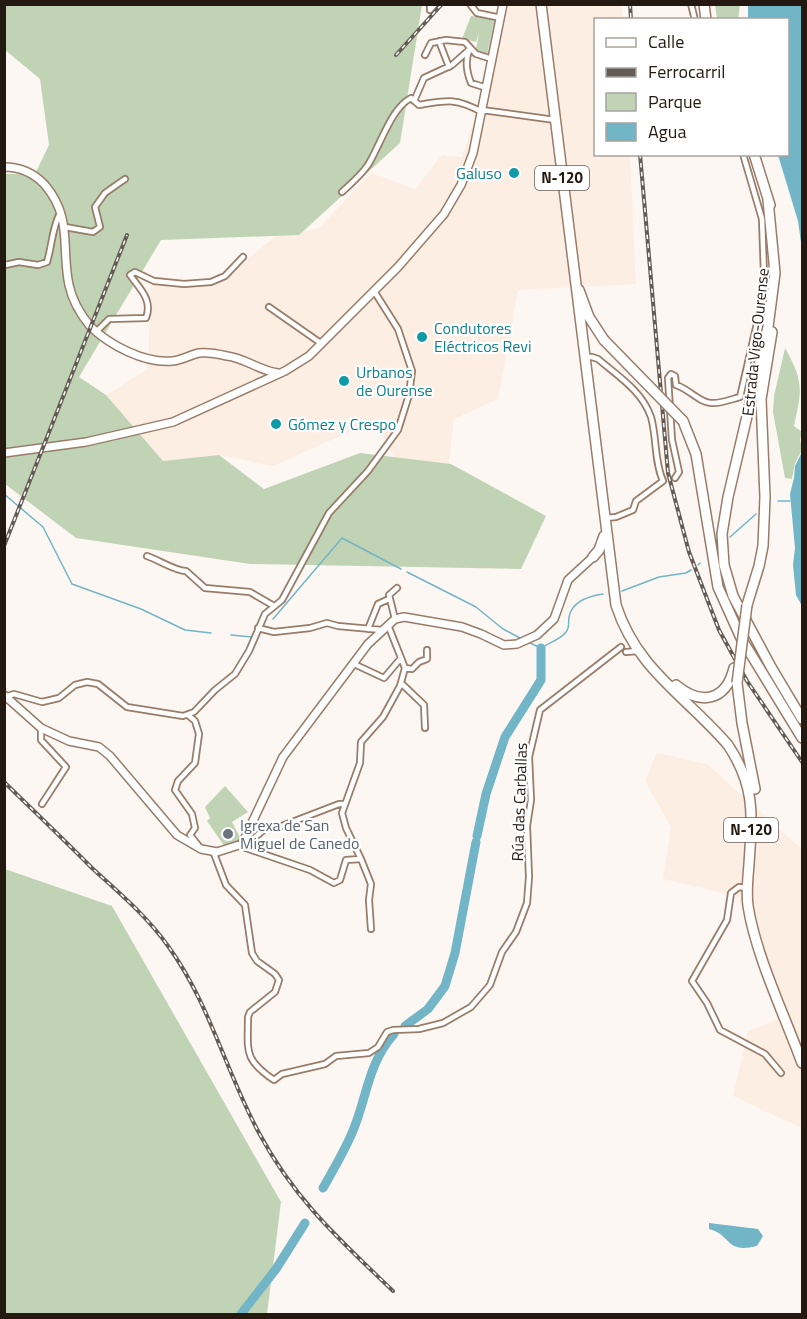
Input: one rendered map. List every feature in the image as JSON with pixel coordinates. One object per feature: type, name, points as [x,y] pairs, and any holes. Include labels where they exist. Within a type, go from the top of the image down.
[{"type":"highway","name":"N-120","points":[[541,4],[616,605],[627,634],[660,678],[718,732],[739,760],[751,798],[747,888],[755,937],[802,1063]]},
{"type":"highway","name":"Estrada Vigo-Ourense","points":[[747,605],[763,546],[765,497],[761,399],[778,280],[776,229],[755,156]]},
{"type":"highway","points":[[768,200],[775,273],[772,302],[728,497],[722,534],[724,565],[733,596],[771,668],[802,719]]},
{"type":"highway","points":[[572,261],[589,317],[604,340],[683,421],[696,454],[718,587],[741,638],[802,738]]},
{"type":"highway","points":[[593,557],[606,532]]},
{"type":"highway","points":[[593,557],[601,554],[609,559]]},
{"type":"highway","name":"N-120","points":[[641,652],[686,693],[697,698],[708,698],[721,692],[730,681],[747,605]]},
{"type":"highway","name":"N-120","points":[[747,605],[737,682],[757,809],[752,896],[755,920],[764,952],[802,1046]]},
{"type":"street","points":[[430,4],[430,10],[435,4]]},
{"type":"street","points":[[470,4],[477,13],[501,18]]},
{"type":"street","points":[[4,453],[86,442],[173,422],[278,373],[285,372],[309,356],[374,291],[444,214],[461,185],[469,164],[482,111],[503,4]]},
{"type":"street","points":[[439,41],[448,67]]},
{"type":"street","points":[[425,55],[431,43],[465,42],[476,54],[492,59]]},
{"type":"street","points":[[414,101],[424,78],[448,67],[470,48]]},
{"type":"street","points":[[470,48],[467,58],[468,76],[474,85],[487,88]]},
{"type":"street","points":[[342,192],[367,167],[395,113],[404,102],[411,99],[419,105],[452,100],[482,111],[555,120]]},
{"type":"street","points":[[675,478],[679,472],[672,440],[668,378],[671,374],[675,376],[676,386],[686,388],[700,399],[711,403],[740,397],[761,306],[764,274],[762,219],[744,156]]},
{"type":"street","points":[[4,166],[22,169],[33,174],[54,196],[65,227],[69,284],[73,297],[83,316],[97,331],[115,344],[156,361],[174,361],[208,353],[234,357],[278,373]]},
{"type":"street","points":[[65,227],[93,232],[100,227],[95,207],[105,193],[125,179]]},
{"type":"street","points":[[6,265],[19,262],[38,265],[46,262],[55,223],[61,211]]},
{"type":"street","points":[[97,331],[109,319],[146,318],[149,310],[145,294],[130,275],[135,272],[154,282],[184,284],[211,282],[225,276],[243,257]]},
{"type":"street","points":[[6,695],[14,694],[42,702],[58,698],[75,685],[87,682],[99,684],[127,707],[183,716],[194,712],[215,690],[235,674],[249,651],[265,614],[282,600],[329,513],[368,471],[398,430],[409,395],[412,371],[398,329],[374,291]]},
{"type":"street","points":[[269,307],[322,344]]},
{"type":"street","points":[[584,357],[598,359],[639,393],[651,417],[659,471],[663,481],[636,501],[633,510],[616,517],[604,518]]},
{"type":"street","points":[[147,556],[165,562],[180,571],[186,571],[205,588],[250,592],[274,606]]},
{"type":"street","points":[[6,695],[41,728],[69,741],[99,747],[110,756],[177,835],[202,850],[217,852],[242,844],[283,757],[368,644],[395,619],[404,616],[462,627],[504,645],[517,644],[537,635],[554,619],[568,580],[593,557]]},
{"type":"street","points":[[395,619],[389,599],[391,591],[398,588]]},
{"type":"street","points":[[368,628],[378,604],[389,599]]},
{"type":"street","points":[[258,628],[274,632],[310,628],[327,623],[338,626],[385,627]]},
{"type":"street","points":[[371,929],[369,900],[371,884],[362,859],[346,828],[342,813],[360,764],[361,742],[383,717],[401,683],[405,668],[385,627]]},
{"type":"street","name":"Rúa das Carballas","points":[[213,851],[226,885],[245,905],[252,953],[257,962],[275,974],[279,980],[275,992],[250,1012],[248,1017],[248,1054],[257,1067],[274,1080],[282,1074],[325,1064],[336,1056],[369,1053],[378,1047],[387,1032],[443,1023],[471,1007],[490,985],[501,955],[516,932],[527,903],[527,826],[531,800],[529,757],[540,710],[621,647]]},
{"type":"street","points":[[405,668],[412,669],[418,662],[427,659],[428,650]]},
{"type":"street","points":[[626,652],[641,652]]},
{"type":"street","points":[[354,664],[384,678],[401,658]]},
{"type":"street","points":[[401,683],[424,705],[424,728]]},
{"type":"street","points":[[188,715],[195,721],[198,734],[195,763],[178,781],[175,790],[192,814],[195,828],[190,835],[202,850]]},
{"type":"street","points":[[41,728],[41,740],[66,766],[42,804]]},
{"type":"street","points":[[245,837],[253,839],[266,828],[279,827],[344,804]]},
{"type":"street","points":[[237,845],[310,870],[334,883],[340,880],[346,860],[362,859]]},
{"type":"street","points":[[747,888],[739,887],[731,893],[727,920],[692,981],[707,1003],[720,1030],[765,1054],[781,1073]]},
{"type":"shaded area","points":[[508,5],[622,5],[623,18],[594,18],[594,156],[630,156],[636,284],[518,290],[498,399],[454,419],[447,479],[413,491],[374,421],[273,466],[219,455],[163,461],[106,395],[148,369],[151,276],[219,284],[281,231],[318,229],[371,173],[415,189],[442,155],[462,157],[501,39]]},
{"type":"shaded area","points":[[657,753],[707,764],[802,849],[802,1128],[733,1096],[748,1031],[780,1018],[739,897],[663,879],[671,827],[645,781]]},
{"type":"green space","points":[[4,5],[422,5],[400,143],[299,235],[161,240],[79,377],[106,395],[163,461],[219,455],[264,489],[360,453],[451,464],[546,516],[521,569],[250,564],[76,538],[5,484],[5,174],[35,174],[49,145],[40,79],[5,50]]},
{"type":"green space","points":[[715,5],[740,5],[738,18],[717,18]]},
{"type":"green space","points":[[471,16],[495,19],[487,56],[478,54],[476,49],[479,32],[476,42],[462,39]]},
{"type":"green space","points":[[785,348],[796,369],[800,386],[794,426],[802,432],[800,439],[802,450],[795,463],[792,479],[785,478],[773,412],[774,396]]},
{"type":"green space","points":[[225,786],[248,812],[232,822],[241,839],[225,847],[207,821],[210,818],[205,807]]},
{"type":"green space","points":[[5,869],[112,906],[281,1202],[267,1314],[5,1314]]},
{"type":"water","points":[[748,5],[802,5],[802,250],[798,221],[778,156],[789,156],[789,18],[748,18]]},
{"type":"water","points":[[802,452],[802,606],[796,595],[790,494],[795,466]]},
{"type":"water","points":[[709,1223],[758,1229],[763,1236],[757,1246],[739,1248],[722,1235],[709,1229]]},
{"type":"waterway","points":[[4,494],[43,527],[72,584],[141,609],[185,630],[211,633]]},
{"type":"waterway","points":[[778,501],[790,501]]},
{"type":"waterway","points":[[730,537],[756,514]]},
{"type":"waterway","points":[[273,619],[342,538],[401,569]]},
{"type":"waterway","points":[[622,591],[659,577],[686,573],[691,570]]},
{"type":"waterway","points":[[407,572],[476,607],[503,629],[520,638]]},
{"type":"waterway","points":[[530,643],[541,648],[561,637],[568,628],[569,617],[577,603],[603,594]]},
{"type":"waterway","points":[[231,635],[252,637]]},
{"type":"waterway","points":[[477,836],[486,794],[505,737],[541,680],[541,648]]},
{"type":"waterway","points":[[405,1026],[428,1009],[445,986],[455,953],[476,842]]},
{"type":"waterway","points":[[323,1188],[352,1133],[378,1057],[394,1034]]},
{"type":"waterway","points":[[241,1314],[276,1269],[305,1223]]},
{"type":"tunnel","points":[[663,481],[675,478]]},
{"type":"railway","points":[[396,55],[442,4]]},
{"type":"railway","points":[[630,4],[631,18]]},
{"type":"railway","points":[[640,156],[668,473],[689,552],[719,630],[747,681],[802,762]]},
{"type":"railway","points":[[4,546],[127,235]]},
{"type":"railway","points":[[4,782],[132,905],[160,935],[195,990],[247,1110],[273,1157],[319,1218],[393,1291]]},
{"type":"place","name":"Galuso","points":[[514,173]]},
{"type":"place","name":"Condutores Eléctricos Revi","points":[[422,337]]},
{"type":"place","name":"Urbanos de Ourense","points":[[344,381]]},
{"type":"place","name":"Gómez y Crespo","points":[[276,424]]},
{"type":"place","name":"Igrexa de San Miguel de Canedo","points":[[228,834]]}]
